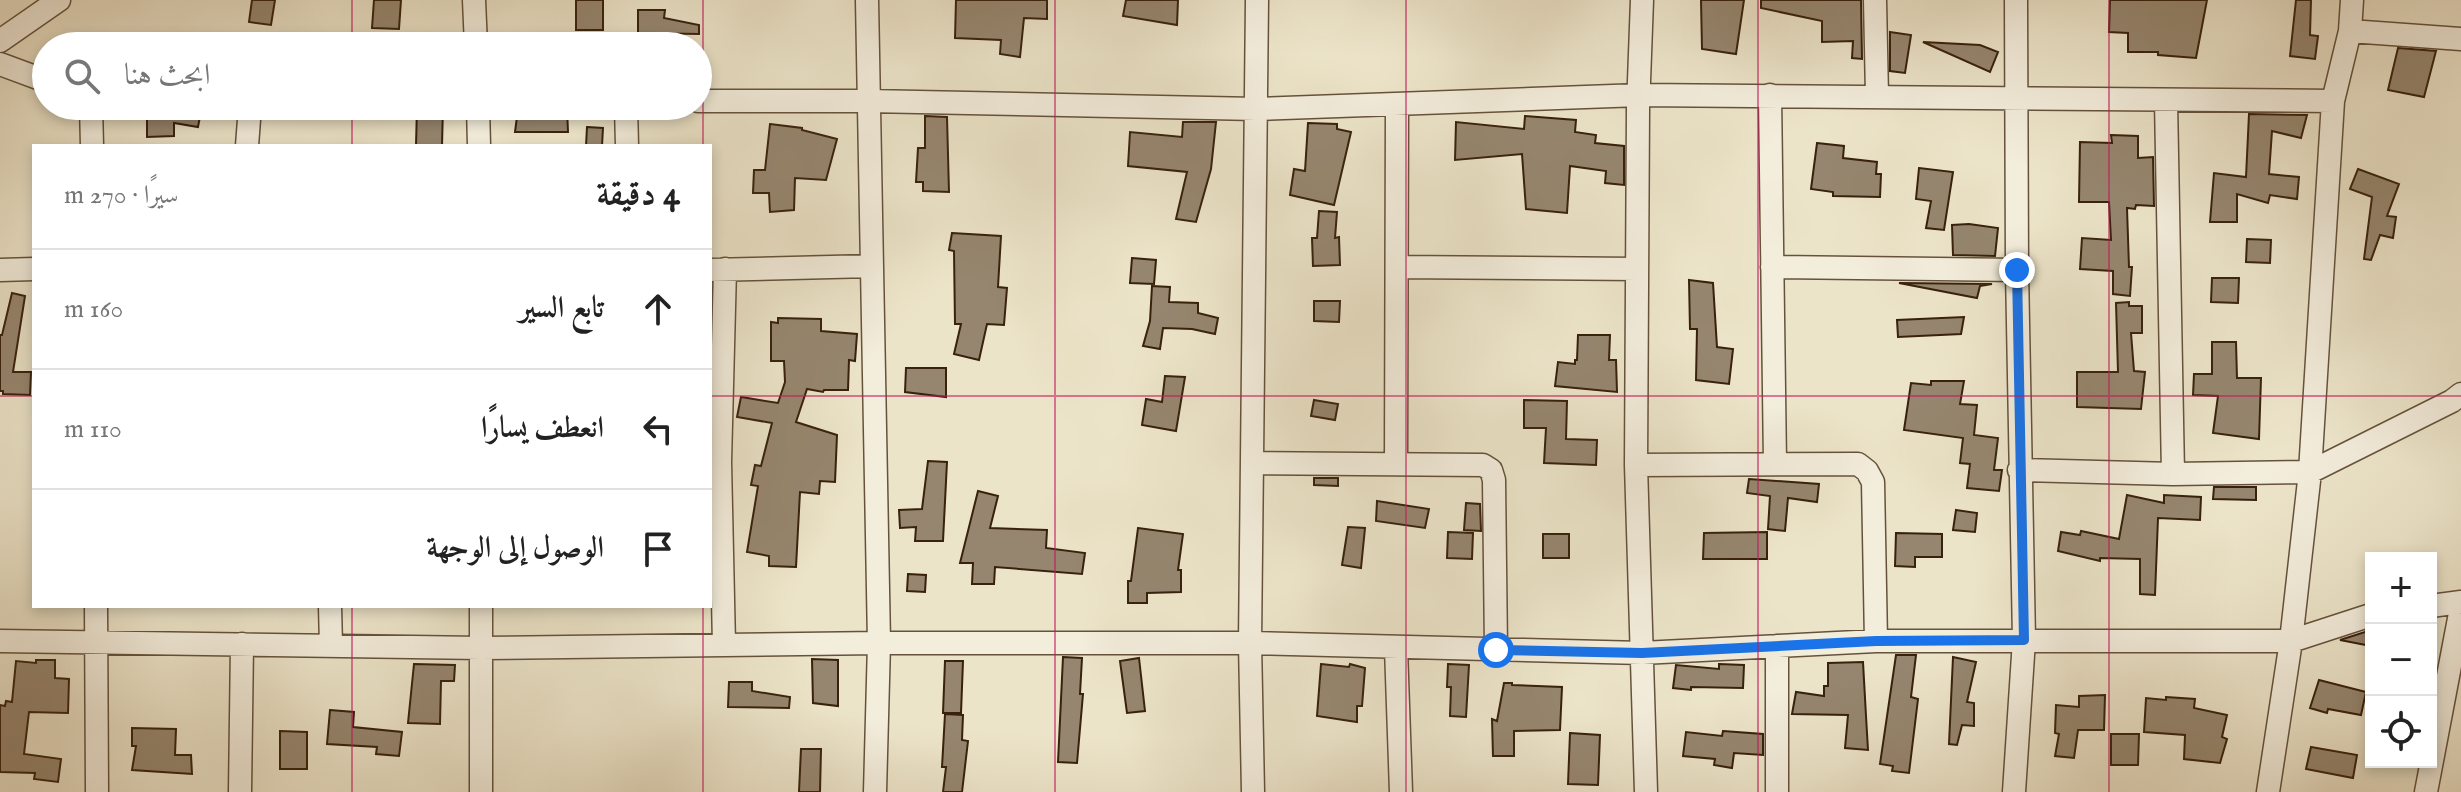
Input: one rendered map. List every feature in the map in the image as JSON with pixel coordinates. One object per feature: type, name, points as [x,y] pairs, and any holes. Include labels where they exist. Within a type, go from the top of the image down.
[{"type":"street","points":[[0,41],[59,0]]},
{"type":"street","points":[[474,0],[475,32]]},
{"type":"street","points":[[867,0],[879,643],[875,792]]},
{"type":"street","points":[[1253,792],[1250,643],[1257,0]]},
{"type":"street","points":[[1642,0],[1636,465],[1646,792]]},
{"type":"street","points":[[1875,0],[1877,96]]},
{"type":"street","points":[[2014,792],[2024,640],[2019,470],[2016,0]]},
{"type":"street","points":[[2268,792],[2291,641],[2310,472],[2333,101],[2350,31],[2352,0]]},
{"type":"street","points":[[2350,31],[2460,32]]},
{"type":"street","points":[[0,64],[32,76]]},
{"type":"street","points":[[712,101],[1256,109],[1640,95],[2333,101]]},
{"type":"street","points":[[1770,95],[1775,464]]},
{"type":"street","points":[[2166,101],[2173,474]]},
{"type":"street","points":[[1396,464],[1397,104]]},
{"type":"street","points":[[91,120],[92,144]]},
{"type":"street","points":[[247,144],[249,120]]},
{"type":"street","points":[[478,120],[479,144]]},
{"type":"street","points":[[626,120],[627,144]]},
{"type":"street","points":[[724,645],[715,462],[718,269],[871,266]]},
{"type":"street","points":[[1397,267],[1637,269]]},
{"type":"street","points":[[1772,267],[2017,270]]},
{"type":"street","points":[[0,270],[32,269]]},
{"type":"street","points":[[2019,470],[2173,474],[2310,472],[2461,394]]},
{"type":"street","points":[[1252,463],[1483,465],[1491,470],[1494,480],[1496,650]]},
{"type":"street","points":[[1636,465],[1858,464],[1867,471],[1873,482],[1876,641]]},
{"type":"street","points":[[2426,792],[2461,605],[2437,606]]},
{"type":"street","points":[[96,608],[97,792]]},
{"type":"street","points":[[330,608],[331,646]]},
{"type":"street","points":[[481,608],[481,792]]},
{"type":"street","points":[[0,641],[481,648],[879,643],[1250,643],[1642,653],[1876,641],[2291,641],[2365,617]]},
{"type":"street","points":[[240,792],[242,644]]},
{"type":"street","points":[[1777,646],[1777,792]]},
{"type":"street","points":[[1396,648],[1401,792]]},
{"type":"building","points":[[252,0],[275,0],[271,25],[249,22]]},
{"type":"building","points":[[374,0],[401,0],[399,29],[372,28]]},
{"type":"building","points":[[576,0],[603,0],[603,30],[576,30]]},
{"type":"building","points":[[956,0],[1047,0],[1047,19],[1024,18],[1020,57],[1000,54],[1001,40],[955,38]]},
{"type":"building","points":[[1126,0],[1178,0],[1177,25],[1123,16]]},
{"type":"building","points":[[1701,0],[1744,0],[1736,54],[1702,49]]},
{"type":"building","points":[[1761,0],[1861,0],[1862,59],[1852,58],[1853,41],[1822,42],[1822,21],[1761,8]]},
{"type":"building","points":[[2110,0],[2207,0],[2196,58],[2158,55],[2158,52],[2128,52],[2128,33],[2109,32]]},
{"type":"building","points":[[2296,0],[2311,0],[2310,35],[2318,36],[2315,59],[2290,56]]},
{"type":"building","points":[[638,10],[665,10],[664,18],[699,25],[699,32],[638,32]]},
{"type":"building","points":[[1890,32],[1911,35],[1905,73],[1890,71]]},
{"type":"building","points":[[1923,42],[1980,45],[1998,52],[1990,72]]},
{"type":"building","points":[[2398,48],[2436,51],[2424,97],[2388,90]]},
{"type":"building","points":[[2249,114],[2307,115],[2301,138],[2272,131],[2269,174],[2299,177],[2297,199],[2270,195],[2268,203],[2237,194],[2237,222],[2210,222],[2214,173],[2246,177]]},
{"type":"building","points":[[925,116],[947,117],[949,192],[923,191],[923,182],[916,182],[918,148],[925,148]]},
{"type":"building","points":[[1525,116],[1576,120],[1575,132],[1596,135],[1595,143],[1624,146],[1624,185],[1605,183],[1606,171],[1570,166],[1567,213],[1526,209],[1522,154],[1455,160],[1456,122],[1524,129]]},
{"type":"building","points":[[147,120],[199,120],[198,127],[174,123],[174,136],[147,137]]},
{"type":"building","points":[[417,120],[443,120],[442,144],[416,144]]},
{"type":"building","points":[[517,120],[568,120],[568,132],[515,132]]},
{"type":"building","points":[[1183,122],[1216,122],[1211,169],[1196,222],[1176,219],[1187,172],[1128,166],[1130,132],[1182,137]]},
{"type":"building","points":[[1308,123],[1337,124],[1337,129],[1351,132],[1334,205],[1290,195],[1294,169],[1305,171]]},
{"type":"building","points":[[770,124],[802,128],[837,139],[826,180],[795,178],[794,210],[770,212],[769,193],[753,193],[754,170],[765,170]]},
{"type":"building","points":[[587,127],[603,128],[602,144],[586,144]]},
{"type":"building","points":[[2111,135],[2138,136],[2138,158],[2153,157],[2154,206],[2127,208],[2129,267],[2132,267],[2130,296],[2113,294],[2113,271],[2080,269],[2082,238],[2111,240],[2109,202],[2079,202],[2080,142],[2112,143]]},
{"type":"building","points":[[1817,143],[1844,146],[1843,158],[1877,162],[1876,174],[1881,174],[1880,197],[1833,196],[1833,192],[1811,189]]},
{"type":"building","points":[[1919,168],[1953,172],[1944,230],[1926,228],[1931,201],[1916,199]]},
{"type":"building","points":[[2358,169],[2399,184],[2387,216],[2396,217],[2393,238],[2380,235],[2371,260],[2364,259],[2372,197],[2350,189]]},
{"type":"building","points":[[1319,211],[1337,212],[1335,238],[1339,237],[1340,265],[1313,266],[1312,238],[1317,238]]},
{"type":"building","points":[[1952,225],[1998,228],[1995,256],[1953,255]]},
{"type":"building","points":[[952,233],[1001,236],[998,287],[1007,288],[1004,325],[987,324],[979,360],[954,354],[961,324],[955,324],[954,251],[949,250]]},
{"type":"building","points":[[2247,239],[2271,240],[2270,263],[2246,262]]},
{"type":"building","points":[[1132,258],[1156,260],[1154,284],[1130,283]]},
{"type":"building","points":[[2212,278],[2239,278],[2238,303],[2211,302]]},
{"type":"building","points":[[1689,280],[1713,283],[1717,347],[1733,349],[1729,384],[1696,380],[1697,329],[1690,329]]},
{"type":"building","points":[[1899,283],[1992,284],[1980,286],[1977,298]]},
{"type":"building","points":[[1152,286],[1170,287],[1169,302],[1198,303],[1198,313],[1218,318],[1215,334],[1163,328],[1160,349],[1143,346],[1150,321]]},
{"type":"building","points":[[12,293],[25,296],[13,372],[31,372],[30,395],[3,394],[0,391],[0,335]]},
{"type":"building","points":[[1314,301],[1340,301],[1339,322],[1314,321]]},
{"type":"building","points":[[2129,302],[2129,306],[2142,306],[2142,333],[2131,333],[2134,371],[2145,372],[2141,409],[2077,407],[2077,372],[2118,372],[2116,303]]},
{"type":"building","points":[[1964,317],[1961,334],[1898,337],[1897,320]]},
{"type":"building","points":[[778,318],[821,319],[821,331],[857,334],[855,361],[849,360],[848,390],[823,392],[807,389],[796,422],[837,435],[835,482],[820,481],[819,494],[800,492],[796,567],[769,566],[769,556],[747,552],[758,486],[751,485],[755,465],[761,466],[772,423],[737,417],[741,397],[778,403],[785,382],[784,361],[771,361],[771,322],[778,323]]},
{"type":"building","points":[[1578,335],[1610,335],[1609,360],[1616,360],[1617,392],[1555,386],[1558,362],[1575,364],[1577,360]]},
{"type":"building","points":[[2212,342],[2236,342],[2237,378],[2261,378],[2259,439],[2213,433],[2218,396],[2193,395],[2194,374],[2212,374]]},
{"type":"building","points":[[906,368],[946,368],[946,397],[905,392]]},
{"type":"building","points":[[1165,376],[1185,377],[1176,431],[1142,425],[1146,399],[1162,402]]},
{"type":"building","points":[[1931,381],[1964,381],[1960,404],[1977,405],[1974,435],[1998,438],[1994,470],[2002,470],[1999,491],[1967,488],[1970,464],[1960,463],[1963,438],[1904,430],[1911,383],[1931,385]]},
{"type":"building","points":[[1314,400],[1338,404],[1335,420],[1311,416]]},
{"type":"building","points":[[1524,400],[1567,401],[1566,439],[1597,440],[1596,465],[1544,463],[1546,428],[1524,428]]},
{"type":"building","points":[[928,461],[947,462],[943,541],[915,541],[916,527],[900,528],[899,510],[922,509]]},
{"type":"building","points":[[1314,478],[1338,478],[1338,486],[1314,485]]},
{"type":"building","points":[[1749,479],[1819,484],[1817,502],[1788,498],[1785,531],[1768,529],[1770,496],[1747,493]]},
{"type":"building","points":[[2214,487],[2256,487],[2256,500],[2213,499]]},
{"type":"building","points":[[978,491],[998,496],[990,528],[1047,530],[1046,548],[1085,553],[1082,574],[995,567],[994,584],[972,584],[973,563],[960,563]]},
{"type":"building","points":[[2127,495],[2164,503],[2164,495],[2201,497],[2200,520],[2158,518],[2155,595],[2140,594],[2140,559],[2100,558],[2100,561],[2058,551],[2061,532],[2080,535],[2081,531],[2119,539]]},
{"type":"building","points":[[1377,501],[1429,509],[1425,528],[1376,521]]},
{"type":"building","points":[[1466,503],[1480,504],[1481,531],[1464,530]]},
{"type":"building","points":[[1956,510],[1977,513],[1975,532],[1953,530]]},
{"type":"building","points":[[1348,527],[1365,528],[1361,568],[1342,565]]},
{"type":"building","points":[[1138,528],[1183,534],[1178,570],[1181,570],[1181,592],[1147,593],[1147,603],[1128,603],[1128,581],[1131,581]]},
{"type":"building","points":[[1448,532],[1473,533],[1472,559],[1447,558]]},
{"type":"building","points":[[1767,532],[1767,559],[1703,559],[1704,533]]},
{"type":"building","points":[[1896,533],[1942,534],[1942,557],[1915,557],[1915,567],[1895,566]]},
{"type":"building","points":[[1543,534],[1569,534],[1569,558],[1543,558]]},
{"type":"building","points":[[908,574],[926,575],[925,592],[907,591]]},
{"type":"building","points":[[2365,632],[2365,645],[2340,640]]},
{"type":"building","points":[[1896,655],[1916,655],[1911,697],[1918,699],[1909,773],[1892,771],[1893,766],[1880,764]]},
{"type":"building","points":[[1063,657],[1082,658],[1080,694],[1083,694],[1077,763],[1058,762]]},
{"type":"building","points":[[1953,657],[1976,662],[1967,702],[1974,703],[1974,726],[1962,725],[1957,745],[1949,744]]},
{"type":"building","points":[[1139,658],[1145,711],[1127,713],[1120,661]]},
{"type":"building","points":[[812,659],[838,660],[838,706],[813,703]]},
{"type":"building","points":[[36,660],[55,660],[55,678],[69,679],[68,713],[29,712],[24,754],[61,759],[58,782],[34,779],[35,773],[0,772],[0,705],[5,706],[6,701],[12,702],[16,661],[36,663]]},
{"type":"building","points":[[945,661],[963,661],[961,713],[943,713]]},
{"type":"building","points":[[1863,662],[1868,750],[1845,748],[1848,715],[1792,714],[1796,692],[1824,696],[1824,686],[1828,686],[1828,663]]},
{"type":"building","points":[[414,664],[455,665],[454,681],[441,681],[440,724],[408,723]]},
{"type":"building","points":[[1321,664],[1349,667],[1350,664],[1365,668],[1362,706],[1357,706],[1357,722],[1317,716]]},
{"type":"building","points":[[1448,664],[1469,665],[1466,717],[1450,716]]},
{"type":"building","points":[[1719,664],[1744,665],[1743,688],[1673,688],[1676,665],[1719,669]]},
{"type":"building","points":[[2319,680],[2365,692],[2361,715],[2328,709],[2327,713],[2310,708]]},
{"type":"building","points":[[729,682],[752,682],[752,691],[790,697],[789,708],[728,707]]},
{"type":"building","points":[[1504,683],[1562,687],[1560,730],[1514,731],[1514,756],[1493,756],[1492,719],[1497,721]]},
{"type":"building","points":[[2105,695],[2104,730],[2078,730],[2074,758],[2055,756],[2059,734],[2055,733],[2056,705],[2079,707],[2079,696]]},
{"type":"building","points":[[2166,697],[2195,699],[2194,708],[2227,715],[2222,737],[2227,739],[2220,763],[2184,759],[2185,735],[2144,732],[2146,698],[2166,700]]},
{"type":"building","points":[[330,710],[354,712],[353,727],[402,732],[399,756],[376,754],[377,747],[327,744]]},
{"type":"building","points":[[945,714],[963,715],[962,740],[968,741],[962,792],[943,792]]},
{"type":"building","points":[[132,728],[176,729],[175,755],[191,755],[192,774],[132,770],[136,746],[132,746]]},
{"type":"building","points":[[280,731],[307,732],[307,769],[280,769]]},
{"type":"building","points":[[1723,731],[1763,734],[1763,755],[1734,753],[1732,768],[1714,765],[1715,759],[1683,756],[1686,732],[1722,736]]},
{"type":"building","points":[[1570,733],[1600,735],[1598,785],[1568,784]]},
{"type":"building","points":[[2111,734],[2139,734],[2138,765],[2111,765]]},
{"type":"building","points":[[2311,747],[2357,755],[2353,778],[2306,769]]},
{"type":"building","points":[[801,749],[821,749],[820,792],[799,792]]},
{"type":"route","points":[[1496,650],[1642,653],[1876,641],[2024,640],[2017,270]]}]
